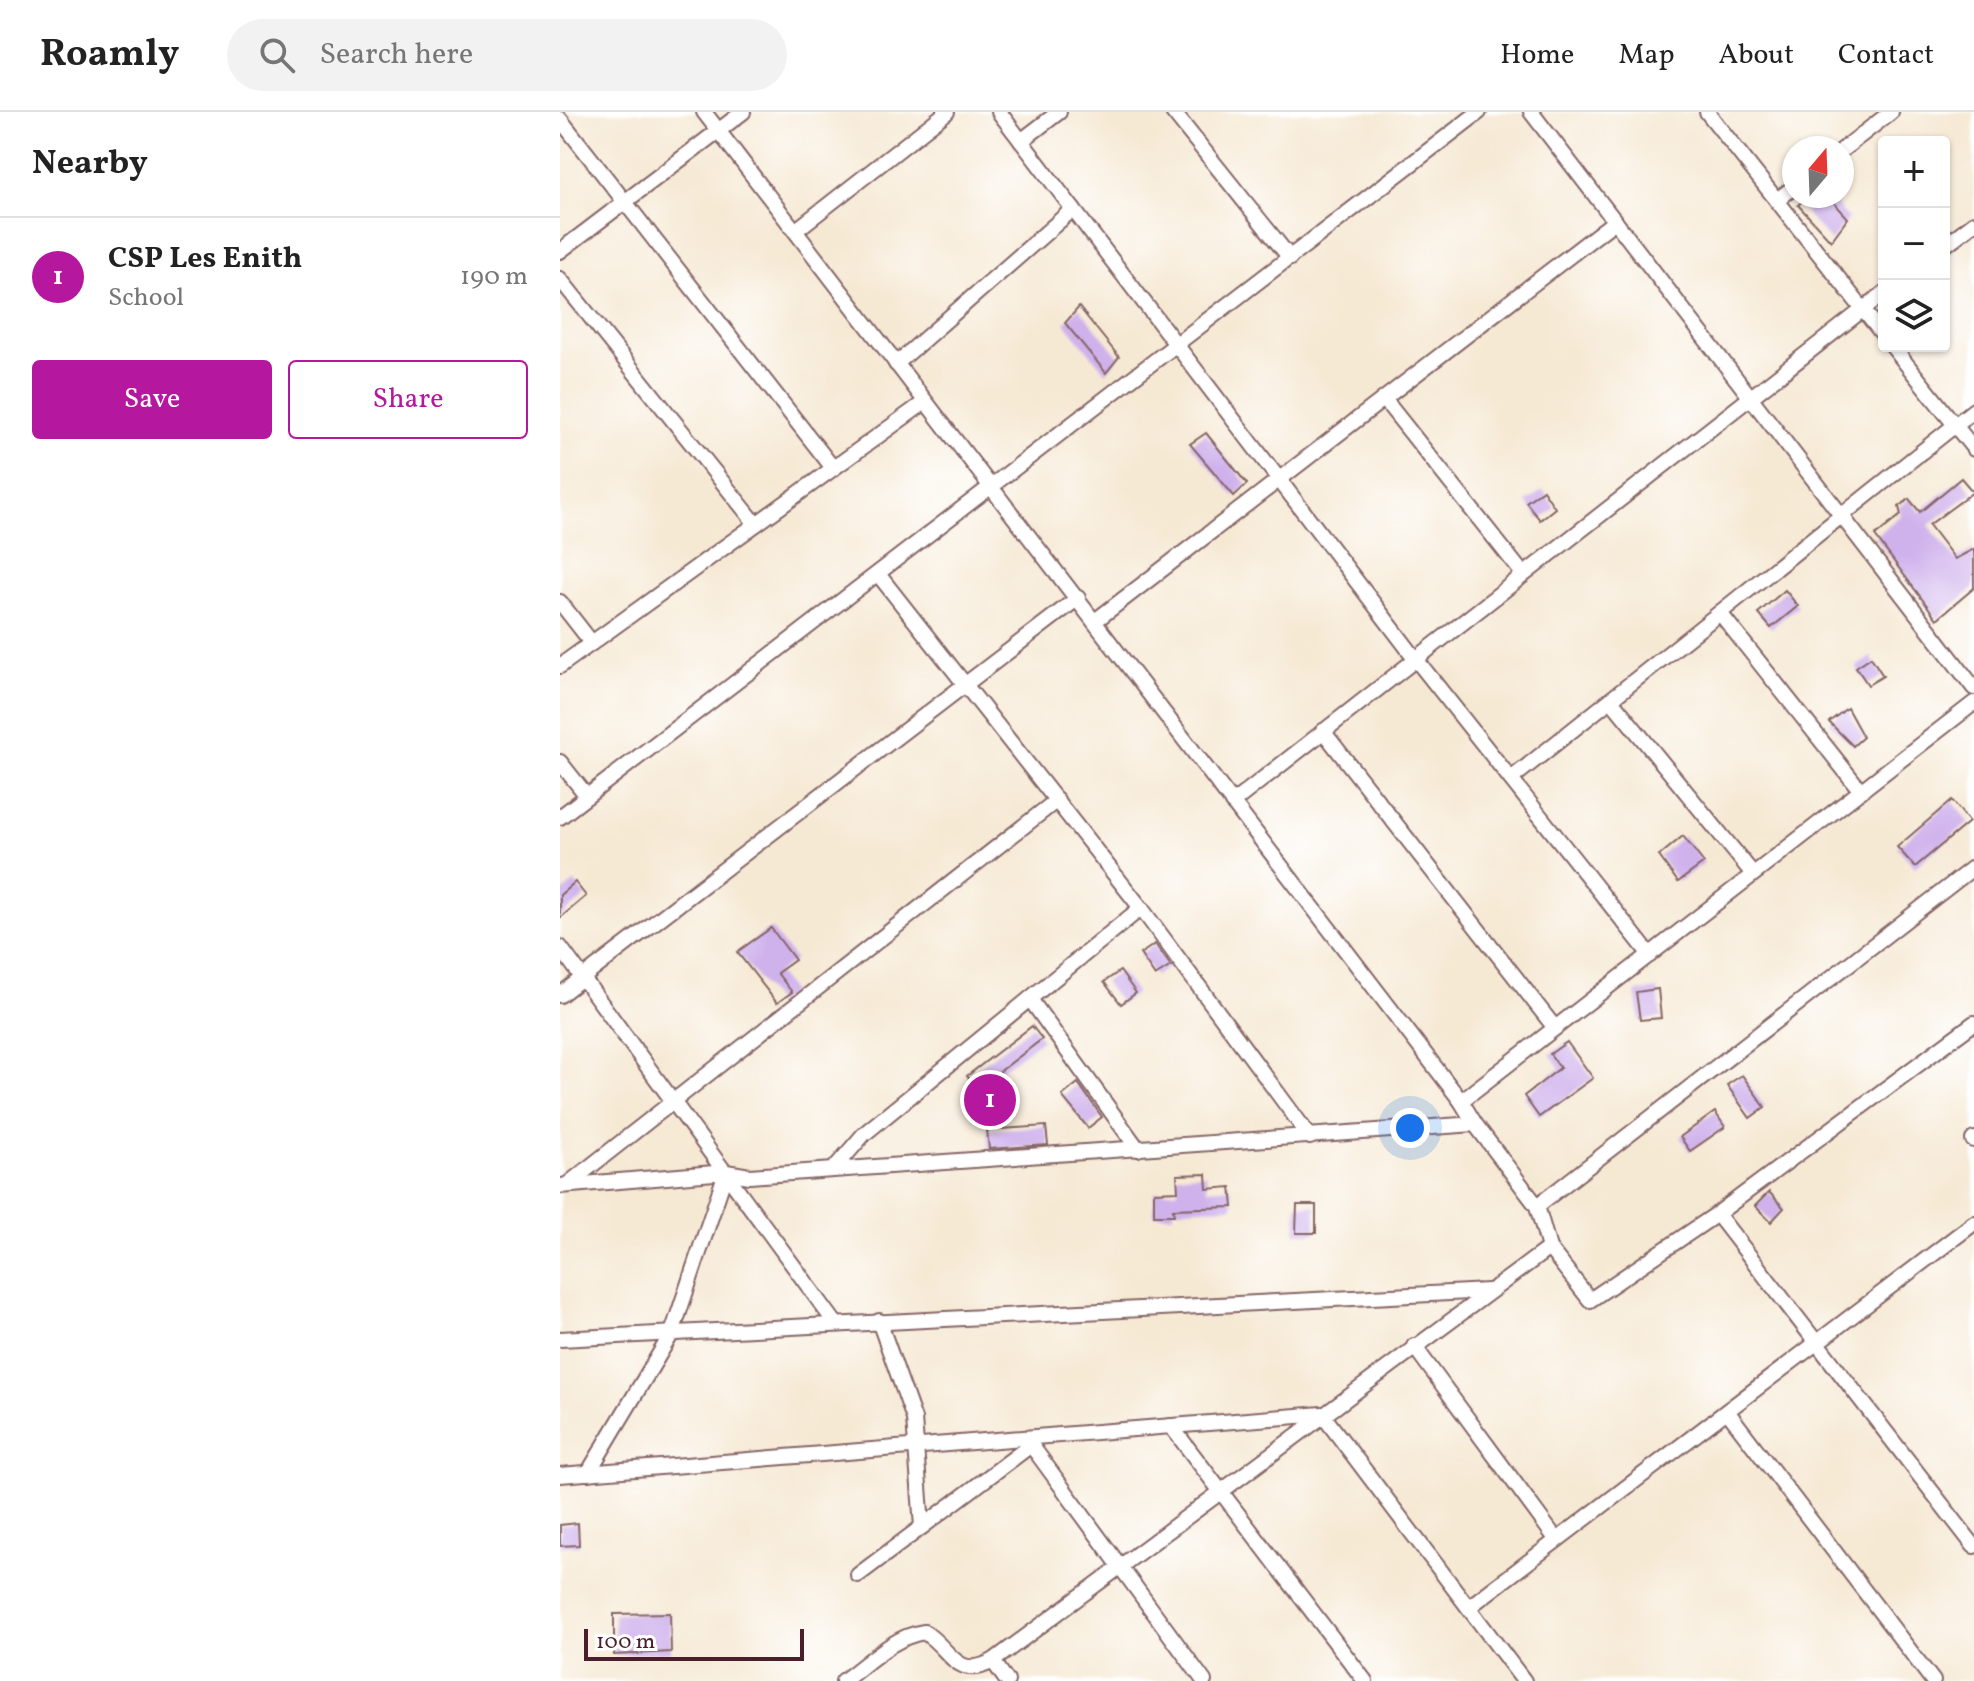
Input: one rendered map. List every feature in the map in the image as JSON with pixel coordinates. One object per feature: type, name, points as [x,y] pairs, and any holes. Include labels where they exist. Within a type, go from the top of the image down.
[{"type":"street","points":[[704,112],[1461,1101],[1537,1206],[1549,1248],[1590,1300],[1717,1214],[1974,1023]]},
{"type":"street","points":[[560,251],[743,112]]},
{"type":"street","points":[[795,231],[947,112]]},
{"type":"street","points":[[999,112],[1415,658],[1650,955]]},
{"type":"street","points":[[1021,141],[1059,112]]},
{"type":"street","points":[[1173,112],[1290,258]]},
{"type":"street","points":[[560,817],[1479,112]]},
{"type":"street","points":[[1531,112],[1974,688]]},
{"type":"street","points":[[1707,112],[1878,328]]},
{"type":"street","points":[[1854,141],[1891,112]]},
{"type":"street","points":[[560,119],[833,468]]},
{"type":"street","points":[[1777,200],[1782,196]]},
{"type":"street","points":[[896,364],[1073,209]]},
{"type":"street","points":[[1095,621],[1615,221]]},
{"type":"street","points":[[1950,241],[1974,223]]},
{"type":"street","points":[[560,279],[756,524]]},
{"type":"street","points":[[1232,803],[1878,298]]},
{"type":"street","points":[[1897,352],[1974,449]]},
{"type":"street","points":[[1384,399],[1523,574]]},
{"type":"street","points":[[560,666],[925,402]]},
{"type":"street","points":[[1511,779],[1974,410]]},
{"type":"street","points":[[878,574],[1141,908],[1310,1137]]},
{"type":"street","points":[[560,995],[1078,598]]},
{"type":"street","points":[[560,602],[592,643]]},
{"type":"street","points":[[1720,613],[1861,791]]},
{"type":"street","points":[[1611,700],[1753,874]]},
{"type":"street","points":[[1461,1101],[1974,703]]},
{"type":"street","points":[[1323,731],[1555,1028]]},
{"type":"street","points":[[560,762],[587,796]]},
{"type":"street","points":[[564,1185],[1057,800]]},
{"type":"street","points":[[1537,1206],[1974,867]]},
{"type":"street","points":[[833,1170],[864,1134],[1141,908]]},
{"type":"street","points":[[560,947],[836,1324]]},
{"type":"street","points":[[1030,999],[1138,1149]]},
{"type":"street","points":[[564,1185],[726,1172],[750,1176],[1475,1124]]},
{"type":"street","points":[[588,1473],[672,1333],[726,1172]]},
{"type":"street","points":[[1717,1214],[1974,1546]]},
{"type":"street","points":[[1469,1607],[1974,1223]]},
{"type":"street","points":[[843,1681],[911,1633],[924,1632],[963,1667],[979,1669],[993,1661],[1549,1248]]},
{"type":"street","points":[[560,1339],[1488,1291]]},
{"type":"street","points":[[879,1321],[914,1419],[922,1527]]},
{"type":"street","points":[[1414,1346],[1556,1539]]},
{"type":"street","points":[[1727,1411],[1933,1681]]},
{"type":"street","points":[[560,1475],[1029,1441],[1322,1414]]},
{"type":"street","points":[[1322,1414],[1524,1681]]},
{"type":"street","points":[[1171,1426],[1365,1681]]},
{"type":"street","points":[[858,1575],[1029,1441]]},
{"type":"street","points":[[1029,1441],[1204,1681]]},
{"type":"street","points":[[993,1661],[1001,1679]]},
{"type":"building","points":[[1801,208],[1839,208],[1848,218],[1831,241]]},
{"type":"building","points":[[1079,307],[1119,357],[1106,373],[1065,323]]},
{"type":"building","points":[[1206,433],[1247,484],[1234,496],[1190,444]]},
{"type":"building","points":[[1961,478],[1973,492],[1929,525],[1955,559],[1974,549],[1974,588],[1937,619],[1875,536],[1901,515],[1899,507],[1909,499],[1920,512]]},
{"type":"building","points":[[1543,490],[1555,508],[1540,520],[1526,502]]},
{"type":"building","points":[[1785,590],[1798,606],[1771,628],[1758,613]]},
{"type":"building","points":[[1871,657],[1883,676],[1868,685],[1856,667]]},
{"type":"building","points":[[1847,708],[1863,737],[1853,746],[1829,722]]},
{"type":"building","points":[[1952,800],[1969,822],[1915,867],[1897,847]]},
{"type":"building","points":[[1683,836],[1704,863],[1678,882],[1659,856]]},
{"type":"building","points":[[575,882],[586,896],[560,918],[560,895]]},
{"type":"building","points":[[771,928],[795,960],[777,973],[792,992],[777,1003],[737,952]]},
{"type":"building","points":[[1155,944],[1171,966],[1155,976],[1140,954]]},
{"type":"building","points":[[1120,971],[1136,993],[1121,1004],[1104,982]]},
{"type":"building","points":[[1658,989],[1661,1018],[1640,1020],[1636,992]]},
{"type":"building","points":[[1032,1026],[1042,1039],[977,1089],[967,1076]]},
{"type":"building","points":[[1567,1042],[1593,1078],[1539,1117],[1524,1096],[1560,1068],[1550,1054]]},
{"type":"building","points":[[1742,1075],[1765,1107],[1750,1118],[1727,1085]]},
{"type":"building","points":[[1078,1083],[1102,1117],[1088,1128],[1062,1096]]},
{"type":"building","points":[[1715,1112],[1725,1127],[1690,1151],[1680,1137]]},
{"type":"building","points":[[1046,1126],[1048,1145],[989,1149],[987,1130]]},
{"type":"building","points":[[1206,1174],[1207,1189],[1231,1187],[1233,1207],[1173,1209],[1174,1215],[1154,1215],[1154,1192],[1178,1191],[1177,1175]]},
{"type":"building","points":[[1769,1192],[1784,1208],[1771,1222],[1755,1206]]},
{"type":"building","points":[[1297,1205],[1316,1205],[1316,1233],[1296,1233]]},
{"type":"building","points":[[578,1523],[579,1545],[560,1546],[560,1525]]},
{"type":"building","points":[[670,1613],[671,1652],[614,1655],[614,1614]]},
{"type":"place","name":"CSP Les Enith","points":[[990,1100]]}]
